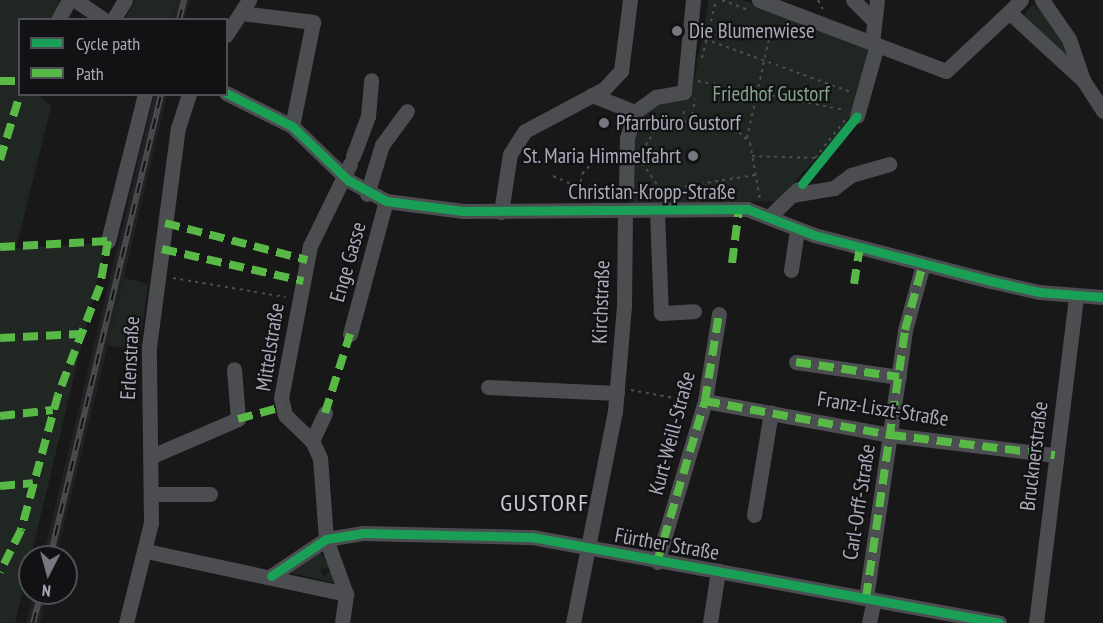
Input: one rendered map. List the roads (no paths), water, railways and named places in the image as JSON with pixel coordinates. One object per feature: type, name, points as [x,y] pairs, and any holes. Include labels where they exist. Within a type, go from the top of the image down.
[{"type":"street","points":[[59,18],[69,0]]},
{"type":"street","points":[[75,0],[102,18]]},
{"type":"street","points":[[114,18],[125,0]]},
{"type":"street","points":[[501,212],[510,154],[525,131],[612,82],[625,62],[630,0]]},
{"type":"street","points":[[626,193],[627,138],[635,112],[656,97],[684,93],[693,0]]},
{"type":"street","points":[[759,0],[948,71],[1021,0]]},
{"type":"street","points":[[853,0],[874,21]]},
{"type":"street","points":[[854,111],[874,44],[877,0]]},
{"type":"street","points":[[1042,0],[1069,39],[1083,80],[1103,111]]},
{"type":"street","points":[[228,32],[245,6],[313,22],[291,126]]},
{"type":"street","points":[[1009,12],[1083,80]]},
{"type":"street","name":"Mittelstraße","points":[[342,623],[346,594],[326,539],[322,471],[312,441],[285,415],[281,402],[312,240],[349,165],[368,116],[371,80]]},
{"type":"street","name":"Christian-Kropp-Straße","points":[[228,94],[291,126],[349,165],[367,194],[386,201],[501,212],[747,209],[797,230],[1031,291],[1103,297]]},
{"type":"street","points":[[592,95],[635,112]]},
{"type":"street","points":[[108,241],[144,96]]},
{"type":"street","name":"Erlenstraße","points":[[126,623],[146,551],[153,494],[147,369],[180,120],[188,96]]},
{"type":"street","points":[[367,194],[382,145],[407,111]]},
{"type":"street","points":[[769,217],[797,190],[834,188],[851,175],[889,164]]},
{"type":"street","name":"Enge Gasse","points":[[350,334],[386,201]]},
{"type":"street","points":[[657,211],[661,313],[694,311]]},
{"type":"street","name":"Kirchstraße","points":[[573,623],[617,393],[624,212]]},
{"type":"street","points":[[791,270],[797,230]]},
{"type":"street","name":"Carl-Orff-Straße","points":[[869,623],[870,599],[904,330],[923,264]]},
{"type":"street","name":"Brucknerstraße","points":[[1036,623],[1076,295]]},
{"type":"street","name":"Kurt-Weill-Straße","points":[[657,562],[705,401],[719,314]]},
{"type":"street","points":[[796,362],[899,377]]},
{"type":"street","points":[[152,456],[238,419],[234,369]]},
{"type":"street","points":[[488,387],[617,393]]},
{"type":"street","name":"Franz-Liszt-Straße","points":[[705,401],[891,435],[1055,455]]},
{"type":"street","points":[[754,515],[771,412]]},
{"type":"street","points":[[312,441],[325,413]]},
{"type":"street","points":[[153,494],[210,494]]},
{"type":"street","name":"Fürther Straße","points":[[326,539],[387,532],[532,537],[657,562],[718,571],[999,623]]},
{"type":"street","points":[[272,576],[326,539]]},
{"type":"street","points":[[146,551],[251,578],[272,576],[346,594]]},
{"type":"street","points":[[710,623],[718,571]]},
{"type":"railway","points":[[180,18],[184,0]]},
{"type":"railway","points":[[53,545],[161,96]]},
{"type":"railway","points":[[33,623],[38,605]]},
{"type":"place","name":"Die Blumenwiese","points":[[677,31]]},
{"type":"place","name":"Pfarrbüro Gustorf","points":[[604,123]]},
{"type":"place","name":"St. Maria Himmelfahrt","points":[[693,156]]},
{"type":"district","name":"GUSTORF","points":[[545,503]]},
{"type":"park label","name":"Friedhof Gustorf","points":[[771,94]]}]
